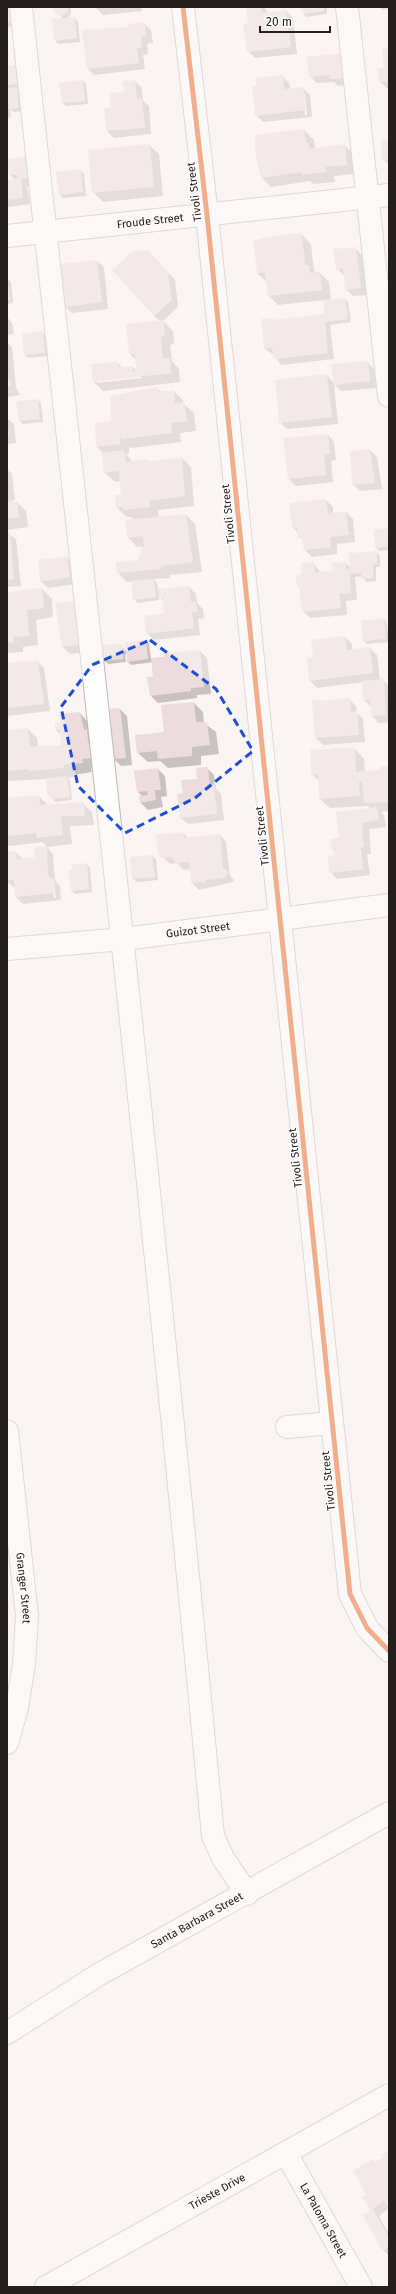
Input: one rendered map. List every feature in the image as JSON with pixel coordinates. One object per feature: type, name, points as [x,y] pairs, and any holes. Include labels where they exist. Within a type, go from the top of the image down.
[{"type":"street","points":[[21,7],[124,938],[181,1498],[213,1836],[222,1858],[247,1894]]},
{"type":"street","name":"Tivoli Street","points":[[183,7],[207,215],[350,1594],[367,1628],[389,1651]]},
{"type":"street","points":[[347,7],[379,196],[389,396]]},
{"type":"street","name":"Froude Street","points":[[7,236],[379,196]]},
{"type":"street","name":"Guizot Street","points":[[7,949],[124,938],[389,905]]},
{"type":"street","points":[[287,1427],[332,1423]]},
{"type":"street","name":"Granger Street","points":[[7,1431],[27,1616],[24,1664],[17,1708],[7,1743]]},
{"type":"street","name":"Santa Barbara Street","points":[[12,2025],[98,1975],[247,1894],[389,1813]]},
{"type":"street","name":"Trieste Drive","points":[[46,2287],[389,2096]]},
{"type":"street","name":"La Paloma Street","points":[[286,2153],[361,2287]]},
{"type":"highlighted area","points":[[150,640],[216,689],[253,751],[195,798],[125,833],[78,786],[61,707],[92,665]]},
{"type":"building","points":[[7,7],[14,7],[15,22],[7,23]]},
{"type":"building","points":[[53,7],[68,7],[68,11],[64,15],[58,16],[53,12]]},
{"type":"building","points":[[246,7],[261,7],[262,13],[286,10],[291,47],[247,52],[243,24],[248,23]]},
{"type":"building","points":[[301,7],[324,7],[324,11],[302,14]]},
{"type":"building","points":[[75,17],[77,38],[54,41],[52,19]]},
{"type":"building","points":[[145,22],[146,36],[141,37],[142,48],[137,48],[139,63],[87,69],[82,30],[128,27],[128,24]]},
{"type":"building","points":[[389,48],[389,81],[379,82],[377,69],[384,68],[382,49]]},
{"type":"building","points":[[346,53],[348,78],[330,79],[330,75],[309,77],[307,57]]},
{"type":"building","points":[[16,65],[18,84],[7,85],[7,66]]},
{"type":"building","points":[[283,75],[284,89],[303,87],[306,110],[255,116],[252,86],[256,86],[255,78]]},
{"type":"building","points":[[83,80],[85,101],[62,103],[59,83]]},
{"type":"building","points":[[135,80],[137,99],[142,98],[145,128],[106,131],[104,108],[111,107],[109,93],[124,92],[123,81]]},
{"type":"building","points":[[17,87],[19,108],[9,109],[7,89]]},
{"type":"building","points":[[304,129],[306,143],[309,143],[309,149],[345,144],[347,165],[325,167],[326,172],[302,175],[302,172],[261,178],[255,152],[255,135]]},
{"type":"building","points":[[389,139],[389,159],[382,160],[381,140]]},
{"type":"building","points":[[150,144],[154,187],[92,193],[88,150]]},
{"type":"building","points":[[28,156],[31,178],[21,179],[23,198],[7,200],[7,180],[18,179],[17,175],[9,175],[7,159]]},
{"type":"building","points":[[81,169],[83,192],[59,195],[56,172]]},
{"type":"building","points":[[302,233],[305,265],[309,265],[310,273],[320,272],[322,290],[268,296],[265,273],[257,273],[253,241],[266,237]]},
{"type":"building","points":[[356,247],[361,288],[345,290],[343,269],[336,270],[333,249]]},
{"type":"building","points":[[148,250],[168,272],[172,300],[154,316],[112,270],[133,251]]},
{"type":"building","points":[[97,260],[102,302],[64,307],[60,264]]},
{"type":"building","points":[[7,278],[10,300],[7,300]]},
{"type":"building","points":[[345,298],[348,319],[325,322],[323,300]]},
{"type":"building","points":[[324,314],[328,353],[274,359],[272,348],[264,349],[261,319],[274,318],[274,320]]},
{"type":"building","points":[[164,320],[165,335],[161,336],[163,358],[170,358],[171,373],[93,382],[91,364],[118,362],[119,367],[133,366],[133,371],[136,371],[135,354],[129,354],[126,324]]},
{"type":"building","points":[[43,331],[45,353],[24,355],[22,334]]},
{"type":"building","points":[[368,361],[370,381],[334,385],[331,364]]},
{"type":"building","points":[[327,374],[332,417],[279,423],[275,380]]},
{"type":"building","points":[[7,379],[10,379],[11,386],[7,387]]},
{"type":"building","points":[[157,387],[158,392],[174,390],[175,403],[184,402],[187,421],[171,423],[172,433],[121,439],[120,434],[120,444],[96,447],[95,423],[111,421],[110,396]]},
{"type":"building","points":[[38,399],[40,419],[19,421],[16,401]]},
{"type":"building","points":[[7,424],[9,436],[7,437]]},
{"type":"building","points":[[328,434],[330,454],[324,454],[326,475],[288,479],[283,438]]},
{"type":"building","points":[[370,449],[375,483],[352,485],[350,451]]},
{"type":"building","points":[[124,450],[126,462],[146,459],[146,462],[182,457],[185,496],[149,501],[150,507],[123,510],[123,507],[116,508],[115,495],[121,495],[119,471],[104,473],[101,453]]},
{"type":"building","points":[[326,499],[328,513],[346,511],[349,535],[330,537],[331,547],[304,550],[302,538],[298,538],[297,527],[292,528],[289,503]]},
{"type":"building","points":[[17,501],[19,517],[7,519],[7,502]]},
{"type":"building","points":[[186,514],[193,562],[161,566],[161,569],[117,573],[116,562],[138,560],[138,555],[141,554],[141,547],[144,546],[143,536],[127,538],[125,520]]},
{"type":"building","points":[[389,528],[389,546],[375,548],[374,530]]},
{"type":"building","points":[[7,532],[10,532],[14,579],[7,580]]},
{"type":"building","points":[[377,551],[377,564],[373,564],[373,578],[361,579],[361,573],[350,574],[349,553]]},
{"type":"building","points":[[67,556],[70,577],[40,582],[38,560]]},
{"type":"building","points":[[314,562],[315,572],[333,571],[332,563],[346,562],[346,569],[349,568],[351,593],[339,594],[341,608],[302,612],[299,584],[296,584],[296,576],[302,574],[301,563]]},
{"type":"building","points":[[154,579],[156,597],[133,600],[131,581]]},
{"type":"building","points":[[189,586],[191,602],[196,601],[197,612],[192,612],[194,628],[146,634],[144,616],[164,613],[163,598],[159,598],[158,589]]},
{"type":"building","points":[[42,588],[44,608],[27,610],[29,636],[13,637],[14,642],[7,643],[8,592]]},
{"type":"building","points":[[76,601],[80,645],[62,647],[55,603]]},
{"type":"building","points":[[384,618],[386,639],[363,641],[361,621]]},
{"type":"building","points":[[345,636],[347,650],[370,647],[373,673],[309,681],[307,658],[313,657],[311,640]]},
{"type":"building","points":[[146,640],[148,659],[127,662],[125,642]]},
{"type":"building","points":[[122,644],[123,659],[103,661],[102,645]]},
{"type":"building","points":[[200,650],[204,687],[191,688],[191,691],[150,696],[147,677],[153,677],[151,658],[164,657],[165,653]]},
{"type":"building","points":[[38,660],[44,704],[7,708],[7,663]]},
{"type":"building","points":[[384,679],[386,715],[371,716],[370,700],[363,700],[362,681]]},
{"type":"building","points":[[350,698],[351,712],[357,711],[359,735],[315,738],[312,700],[321,699],[321,701]]},
{"type":"building","points":[[194,702],[196,722],[207,722],[210,745],[192,747],[192,756],[158,759],[157,751],[137,753],[135,735],[164,732],[161,705]]},
{"type":"building","points":[[120,708],[126,758],[113,759],[108,709]]},
{"type":"building","points":[[80,712],[84,730],[87,729],[88,743],[91,743],[92,758],[82,759],[83,763],[64,765],[64,768],[7,771],[7,730],[28,728],[30,747],[61,745],[60,730],[55,730],[55,723],[60,722],[59,714]]},
{"type":"building","points":[[355,748],[356,772],[381,770],[380,767],[389,766],[389,802],[364,803],[362,781],[359,782],[360,796],[319,799],[318,774],[311,775],[310,750]]},
{"type":"building","points":[[208,767],[210,786],[214,786],[217,814],[180,818],[177,794],[183,793],[181,780],[197,779],[196,768]]},
{"type":"building","points":[[158,768],[161,790],[155,790],[156,800],[140,803],[139,796],[148,795],[147,791],[137,792],[134,771]]},
{"type":"building","points":[[67,776],[70,797],[51,799],[50,793],[47,794],[46,778]]},
{"type":"building","points":[[39,795],[40,805],[83,802],[85,816],[61,816],[63,835],[37,838],[36,833],[7,836],[7,798]]},
{"type":"building","points":[[377,807],[379,820],[362,823],[364,847],[361,847],[363,869],[330,873],[327,856],[335,855],[334,851],[332,851],[330,839],[339,838],[336,812]]},
{"type":"building","points":[[183,832],[184,838],[220,834],[223,868],[228,872],[224,878],[206,880],[206,882],[191,883],[189,862],[176,863],[171,857],[162,858],[158,854],[156,835]]},
{"type":"building","points":[[47,846],[48,875],[50,878],[53,878],[55,893],[15,897],[14,880],[7,880],[7,852],[16,851],[17,859],[35,857],[34,848]]},
{"type":"building","points":[[152,855],[155,877],[132,879],[130,857]]},
{"type":"building","points":[[87,863],[89,889],[71,891],[68,870],[72,870],[71,865]]},
{"type":"building","points":[[389,2151],[389,2209],[384,2200],[373,2209],[389,2237],[389,2247],[382,2251],[363,2215],[370,2211],[362,2197],[366,2195],[353,2170],[374,2159],[375,2162],[383,2158],[381,2155]]},
{"type":"cycle path","points":[[183,7],[207,215],[350,1594],[367,1628],[389,1651]]}]
